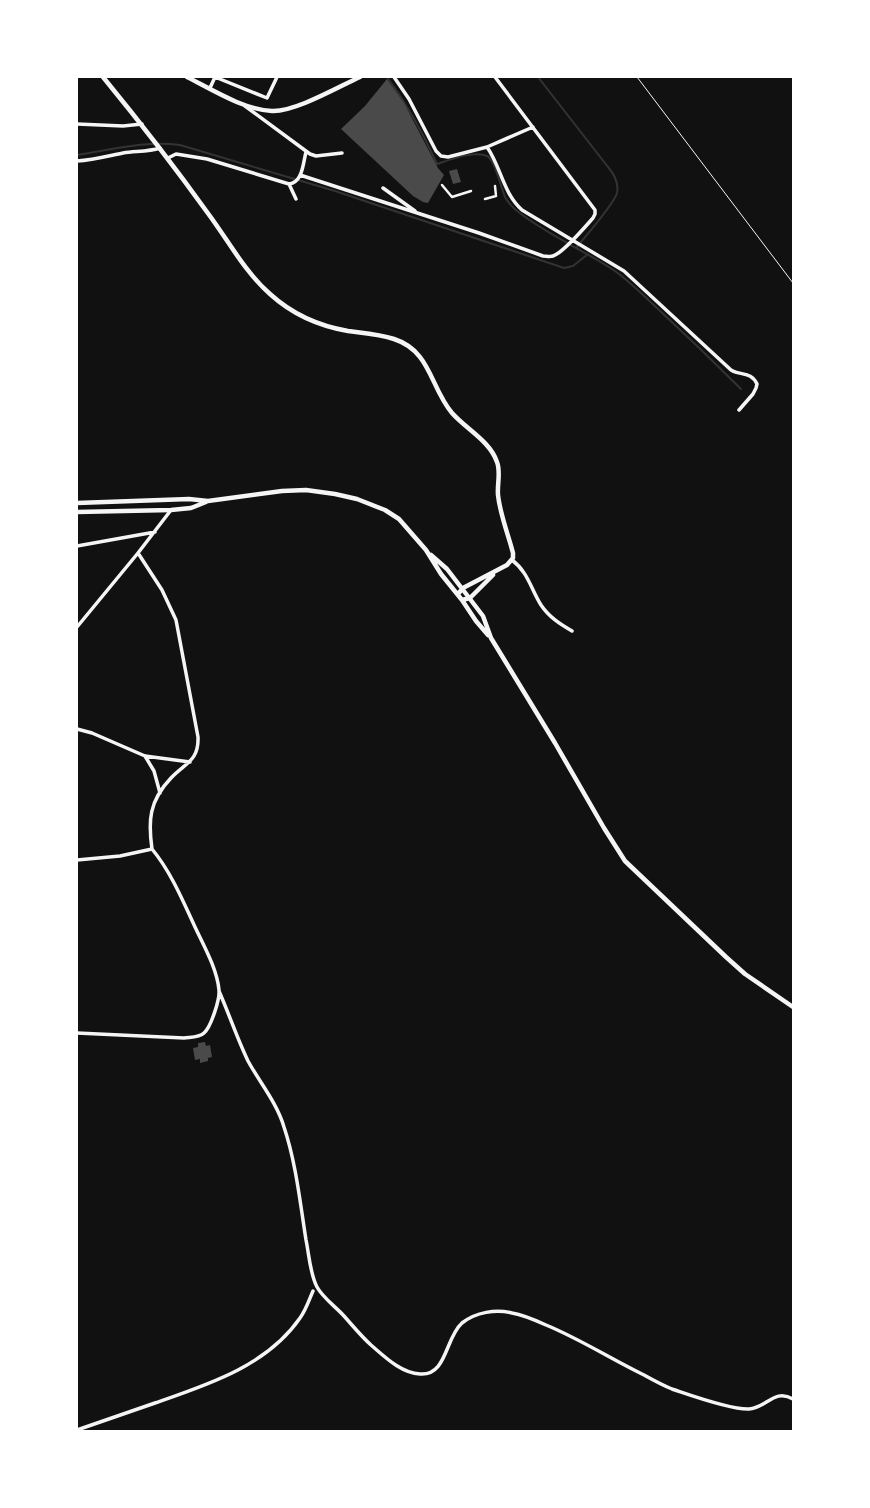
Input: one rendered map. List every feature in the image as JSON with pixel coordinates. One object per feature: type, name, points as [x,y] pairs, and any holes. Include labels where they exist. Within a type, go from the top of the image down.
[{"type":"street","points":[[103,77],[168,158],[244,266],[259,284],[277,301],[297,314],[311,320],[334,328],[395,339],[407,345],[419,355],[431,374],[447,407],[484,443],[496,457],[499,470],[498,494],[513,553],[512,560],[496,572],[463,588],[458,594]]},
{"type":"street","points":[[187,77],[240,102],[272,111],[292,107],[360,77]]},
{"type":"street","points":[[210,88],[215,77],[267,98],[277,77]]},
{"type":"street","points":[[394,77],[409,99],[436,151],[442,156],[448,157],[487,147],[533,127]]},
{"type":"street","points":[[300,177],[479,233],[543,256],[552,257],[569,243],[593,218],[595,210],[495,77]]},
{"type":"street","points":[[240,102],[306,152],[316,156],[342,153]]},
{"type":"street","points":[[77,124],[123,126],[142,124]]},
{"type":"street","points":[[487,147],[495,158],[508,194],[513,201],[529,215],[569,243],[576,243],[615,265],[631,277],[731,370],[753,377],[757,384],[755,391],[739,410]]},
{"type":"street","points":[[77,161],[96,159],[124,153],[150,151],[160,148]]},
{"type":"street","points":[[168,158],[176,154],[202,158],[289,184],[295,182],[300,177],[306,152]]},
{"type":"street","points":[[289,184],[296,199]]},
{"type":"street","points":[[442,185],[452,197],[471,191]]},
{"type":"street","points":[[485,198],[496,196],[495,186]]},
{"type":"street","points":[[383,188],[419,214]]},
{"type":"street","points":[[77,503],[189,500],[208,501],[293,490],[335,494],[376,506],[392,514],[431,555],[447,569],[470,598],[482,616],[491,638],[625,861],[731,961],[750,977],[793,1007]]},
{"type":"street","points":[[77,512],[171,510],[191,508],[208,501]]},
{"type":"street","points":[[77,627],[155,532],[171,510]]},
{"type":"street","points":[[77,546],[155,532]]},
{"type":"street","points":[[138,553],[165,595],[177,624],[198,731],[199,744],[190,762],[171,777],[160,793],[150,814],[152,849],[165,867],[186,907],[207,952],[219,991],[248,1060],[280,1116],[284,1126],[292,1156],[312,1272],[317,1286],[365,1340],[392,1362],[415,1373],[430,1373],[441,1364],[450,1341],[461,1324],[480,1313],[502,1311],[519,1315],[556,1329],[576,1338],[617,1362],[669,1388],[708,1400],[746,1410],[759,1407],[776,1396],[781,1395],[793,1399]]},
{"type":"street","points":[[431,555],[441,574],[458,594],[476,621],[491,638]]},
{"type":"street","points":[[512,560],[520,566],[541,605],[554,620],[572,631]]},
{"type":"street","points":[[462,600],[470,598],[496,572]]},
{"type":"street","points":[[77,729],[92,733],[145,756],[190,762]]},
{"type":"street","points":[[145,756],[154,771],[160,793]]},
{"type":"street","points":[[77,860],[120,856],[152,849]]},
{"type":"street","points":[[77,1033],[184,1038],[199,1036],[204,1033],[208,1027],[216,1006],[219,991]]},
{"type":"street","points":[[77,1430],[201,1387],[240,1369],[272,1348],[289,1332],[301,1318],[312,1291]]},
{"type":"path","points":[[637,77],[793,283]]},
{"type":"building","points":[[387,79],[404,103],[438,168],[444,175],[428,203],[423,202],[413,196],[341,129],[365,106]]},
{"type":"building","points":[[457,169],[461,182],[453,184],[449,171]]},
{"type":"building","points":[[205,1042],[206,1046],[210,1045],[212,1057],[208,1058],[208,1061],[200,1063],[200,1059],[195,1060],[193,1048],[198,1047],[198,1043]]},
{"type":"waterway","points":[[387,77],[414,119],[437,164],[455,158],[476,154],[482,154],[490,158],[493,162],[505,197],[514,209],[532,222],[621,275],[741,389]]},
{"type":"waterway","points":[[538,77],[610,170],[617,182],[617,193],[611,205],[576,248]]},
{"type":"waterway","points":[[77,155],[142,145],[180,145],[335,191],[564,268],[573,266],[588,254]]}]
